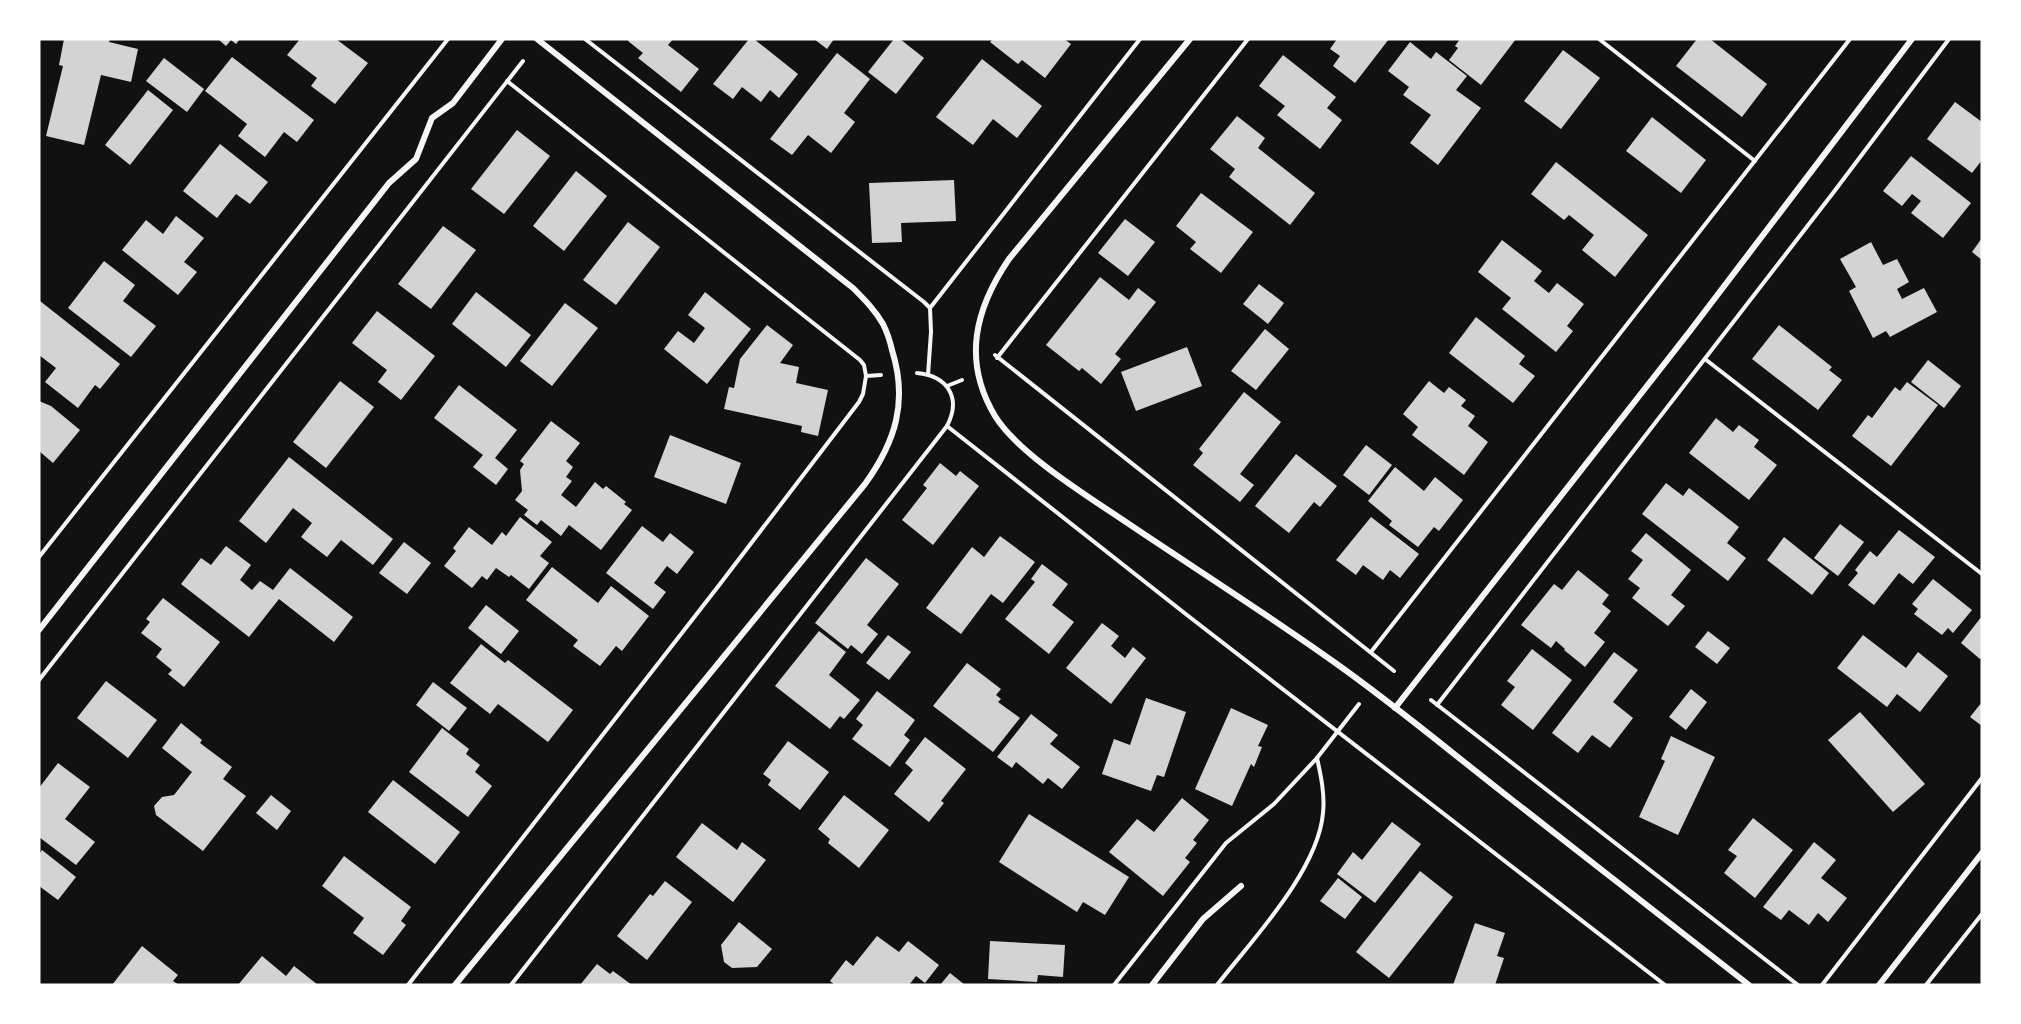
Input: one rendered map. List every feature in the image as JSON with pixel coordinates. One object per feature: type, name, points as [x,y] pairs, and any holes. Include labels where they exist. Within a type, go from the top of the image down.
[{"type":"street","points":[[39,630],[389,183],[416,159],[432,118],[453,103],[502,39]]},
{"type":"street","points":[[455,985],[865,484],[888,447],[896,426],[899,405],[897,366],[889,337],[883,324],[865,300],[834,272],[537,39]]},
{"type":"street","points":[[1190,39],[1009,259],[996,278],[985,301],[975,343],[980,382],[991,408],[1009,435],[1083,493],[1312,647],[1395,708],[1749,985]]},
{"type":"street","points":[[1395,708],[1690,331],[1911,39]]},
{"type":"street","points":[[1879,985],[1982,854]]},
{"type":"street","points":[[1152,985],[1203,919],[1241,886]]},
{"type":"path","points":[[39,557],[448,39]]},
{"type":"path","points":[[585,39],[930,308]]},
{"type":"path","points":[[928,375],[932,332],[930,308],[1140,39]]},
{"type":"path","points":[[997,358],[1248,39]]},
{"type":"path","points":[[1599,39],[1755,161]]},
{"type":"path","points":[[1371,652],[1850,39]]},
{"type":"path","points":[[1437,705],[1949,39]]},
{"type":"path","points":[[39,681],[523,61]]},
{"type":"path","points":[[408,985],[859,402],[866,376],[864,365],[860,360],[507,81]]},
{"type":"path","points":[[991,352],[1394,671]]},
{"type":"path","points":[[1705,359],[1982,574]]},
{"type":"path","points":[[511,985],[947,426],[954,408],[953,397],[946,386],[928,375],[915,373]]},
{"type":"path","points":[[866,376],[883,375]]},
{"type":"path","points":[[946,386],[963,380]]},
{"type":"path","points":[[947,426],[1665,985]]},
{"type":"path","points":[[1431,700],[1798,985]]},
{"type":"path","points":[[1114,985],[1226,843],[1268,809],[1317,758],[1360,703]]},
{"type":"path","points":[[1217,985],[1287,894],[1307,864],[1323,814],[1322,783],[1317,758]]},
{"type":"path","points":[[1822,985],[1982,778]]},
{"type":"path","points":[[1926,985],[1982,914]]},
{"type":"building","points":[[64,39],[110,39],[109,42],[138,49],[131,82],[101,75],[84,145],[46,136],[63,66],[59,65]]},
{"type":"building","points":[[218,39],[240,39],[236,44],[231,40],[226,46]]},
{"type":"building","points":[[300,39],[336,39],[368,63],[335,104],[311,86],[317,78],[287,55]]},
{"type":"building","points":[[629,39],[673,39],[668,45],[699,69],[681,92],[638,58],[643,53],[628,41]]},
{"type":"building","points":[[749,39],[754,39],[798,74],[779,98],[770,90],[761,102],[742,87],[733,99],[713,84]]},
{"type":"building","points":[[814,39],[834,39],[827,49]]},
{"type":"building","points":[[894,39],[900,39],[924,58],[896,94],[868,72]]},
{"type":"building","points":[[993,39],[1064,39],[1071,44],[1045,78],[1022,60],[1018,64],[990,42]]},
{"type":"building","points":[[1337,39],[1389,39],[1355,83],[1333,66],[1340,56],[1330,49]]},
{"type":"building","points":[[1460,39],[1516,39],[1481,85],[1449,60],[1458,48],[1455,46]]},
{"type":"building","points":[[1697,39],[1710,39],[1767,84],[1742,117],[1676,66]]},
{"type":"building","points":[[1410,42],[1431,59],[1436,52],[1467,76],[1456,90],[1481,108],[1438,165],[1410,143],[1431,115],[1403,95],[1409,87],[1388,71]]},
{"type":"building","points":[[1563,50],[1600,78],[1561,129],[1524,101]]},
{"type":"building","points":[[837,53],[870,79],[844,113],[855,122],[831,153],[808,135],[792,155],[770,139]]},
{"type":"building","points":[[1283,55],[1336,97],[1327,108],[1342,120],[1320,149],[1277,115],[1285,106],[1259,86]]},
{"type":"building","points":[[232,57],[314,120],[297,142],[284,132],[265,157],[238,136],[247,124],[205,91]]},
{"type":"building","points":[[164,58],[204,89],[187,112],[146,81]]},
{"type":"building","points":[[982,59],[1042,106],[1017,138],[993,119],[973,145],[936,117]]},
{"type":"building","points":[[148,90],[173,110],[130,165],[105,145]]},
{"type":"building","points":[[1955,102],[1982,122],[1982,160],[1972,173],[1927,139]]},
{"type":"building","points":[[1237,116],[1265,138],[1258,148],[1315,193],[1290,225],[1229,177],[1235,169],[1210,149]]},
{"type":"building","points":[[1652,117],[1706,160],[1681,193],[1626,151]]},
{"type":"building","points":[[517,130],[550,156],[504,214],[471,189]]},
{"type":"building","points":[[220,144],[268,182],[250,204],[236,194],[217,218],[183,191]]},
{"type":"building","points":[[1911,156],[1971,203],[1943,238],[1911,213],[1921,201],[1912,194],[1902,206],[1883,191]]},
{"type":"building","points":[[1556,162],[1648,235],[1615,277],[1582,250],[1594,235],[1569,215],[1564,220],[1531,194]]},
{"type":"building","points":[[576,171],[607,196],[564,251],[533,226]]},
{"type":"building","points":[[954,180],[956,221],[901,223],[902,242],[872,243],[869,183]]},
{"type":"building","points":[[1201,193],[1253,232],[1221,273],[1190,249],[1196,242],[1176,226]]},
{"type":"building","points":[[176,216],[204,238],[184,262],[197,272],[178,295],[122,250],[146,220],[163,234]]},
{"type":"building","points":[[1125,219],[1155,242],[1128,276],[1098,253]]},
{"type":"building","points":[[628,222],[660,247],[616,305],[583,280]]},
{"type":"building","points":[[443,226],[476,250],[431,309],[398,284]]},
{"type":"building","points":[[1982,238],[1982,260],[1972,252]]},
{"type":"building","points":[[1502,240],[1542,271],[1534,281],[1549,293],[1557,283],[1584,304],[1567,326],[1573,331],[1556,352],[1502,309],[1511,298],[1478,272]]},
{"type":"building","points":[[1871,242],[1883,265],[1897,259],[1909,282],[1897,289],[1902,299],[1924,288],[1937,312],[1890,337],[1886,331],[1873,338],[1849,291],[1856,287],[1840,259]]},
{"type":"building","points":[[104,261],[135,285],[123,301],[156,326],[131,357],[68,308]]},
{"type":"building","points":[[1100,277],[1129,300],[1138,288],[1156,302],[1115,354],[1121,359],[1101,384],[1082,368],[1079,371],[1046,345]]},
{"type":"building","points":[[1259,284],[1284,303],[1268,324],[1243,304]]},
{"type":"building","points":[[476,292],[531,335],[506,367],[452,324]]},
{"type":"building","points":[[705,292],[751,329],[707,384],[664,349],[678,331],[694,343],[705,328],[688,315]]},
{"type":"building","points":[[40,301],[120,364],[100,389],[95,385],[78,408],[45,382],[56,368],[39,355]]},
{"type":"building","points":[[565,303],[598,328],[552,386],[520,361]]},
{"type":"building","points":[[377,311],[435,356],[401,400],[378,382],[387,370],[352,343]]},
{"type":"building","points":[[1476,317],[1525,356],[1519,364],[1535,376],[1513,403],[1449,353]]},
{"type":"building","points":[[767,325],[793,345],[780,363],[799,367],[796,383],[828,390],[818,436],[801,432],[802,426],[724,409],[729,387],[734,388],[740,359]]},
{"type":"building","points":[[1779,325],[1832,367],[1829,370],[1842,380],[1818,410],[1752,359]]},
{"type":"building","points":[[1265,329],[1289,349],[1256,390],[1231,371]]},
{"type":"building","points":[[1187,347],[1202,386],[1136,411],[1121,372]]},
{"type":"building","points":[[1928,360],[1961,386],[1944,408],[1911,382]]},
{"type":"building","points":[[340,381],[374,407],[326,468],[293,442]]},
{"type":"building","points":[[1429,381],[1444,393],[1449,387],[1466,400],[1461,406],[1475,416],[1468,426],[1488,442],[1464,475],[1412,435],[1418,427],[1403,414]]},
{"type":"building","points":[[1907,382],[1938,405],[1891,466],[1852,436],[1868,415],[1872,418],[1895,387],[1900,391]]},
{"type":"building","points":[[459,385],[517,430],[495,458],[508,469],[496,485],[473,467],[483,455],[434,418]]},
{"type":"building","points":[[1244,392],[1281,422],[1240,474],[1254,485],[1240,502],[1193,465],[1203,453],[1199,449]]},
{"type":"building","points":[[39,401],[51,406],[80,430],[53,463],[39,451]]},
{"type":"building","points":[[1716,418],[1733,432],[1739,425],[1759,440],[1754,447],[1777,465],[1749,500],[1689,453]]},
{"type":"building","points":[[551,421],[580,443],[566,461],[573,467],[566,477],[572,481],[561,495],[576,507],[595,482],[603,489],[606,486],[626,502],[624,504],[632,510],[601,550],[569,525],[561,536],[541,520],[537,525],[524,515],[528,510],[515,500],[522,491],[520,470],[524,464],[520,461]]},
{"type":"building","points":[[670,435],[741,463],[726,504],[654,477]]},
{"type":"building","points":[[1366,445],[1392,465],[1369,495],[1343,475]]},
{"type":"building","points":[[1296,454],[1337,486],[1320,507],[1314,502],[1289,533],[1255,506]]},
{"type":"building","points":[[289,457],[393,539],[373,565],[341,540],[327,557],[301,537],[312,523],[293,508],[266,543],[239,521]]},
{"type":"building","points":[[940,463],[956,476],[960,471],[979,486],[933,545],[902,520],[927,488],[923,485]]},
{"type":"building","points":[[1395,467],[1424,491],[1435,477],[1463,500],[1439,531],[1434,527],[1418,547],[1389,525],[1392,521],[1368,501]]},
{"type":"building","points":[[1666,483],[1683,496],[1689,488],[1739,527],[1727,543],[1746,558],[1728,581],[1642,514]]},
{"type":"building","points":[[520,517],[552,542],[540,556],[549,563],[529,589],[511,575],[509,577],[496,568],[487,580],[482,576],[472,588],[444,566],[456,551],[453,548],[469,527],[492,545],[502,532],[506,536]]},
{"type":"building","points":[[1371,517],[1419,554],[1400,578],[1390,570],[1383,580],[1363,565],[1356,575],[1336,560]]},
{"type":"building","points":[[1840,524],[1864,542],[1838,576],[1814,558]]},
{"type":"building","points":[[642,526],[663,542],[670,533],[694,552],[677,574],[667,566],[654,583],[666,592],[653,609],[606,573]]},
{"type":"building","points":[[1899,530],[1935,557],[1913,584],[1899,573],[1874,605],[1848,585],[1858,573],[1855,570],[1870,551],[1877,557]]},
{"type":"building","points":[[1646,533],[1691,570],[1671,595],[1685,606],[1668,626],[1632,598],[1640,588],[1628,579],[1643,560],[1631,551]]},
{"type":"building","points":[[1000,536],[1035,562],[1003,603],[991,594],[961,634],[926,608],[972,547],[984,557]]},
{"type":"building","points":[[1784,537],[1829,573],[1812,595],[1767,560]]},
{"type":"building","points":[[404,542],[431,563],[407,594],[379,573]]},
{"type":"building","points":[[226,546],[251,565],[240,580],[252,590],[260,581],[273,590],[290,568],[353,617],[334,642],[279,599],[249,637],[181,584],[201,558],[211,565]]},
{"type":"building","points":[[866,558],[899,584],[867,625],[878,634],[862,654],[851,645],[848,649],[815,623]]},
{"type":"building","points":[[1042,564],[1068,584],[1052,605],[1074,622],[1049,654],[1005,619],[1035,582],[1031,579]]},
{"type":"building","points":[[552,567],[598,603],[611,586],[649,616],[622,651],[616,646],[600,666],[573,646],[578,640],[526,600]]},
{"type":"building","points":[[1578,570],[1609,595],[1602,604],[1611,611],[1594,633],[1605,642],[1585,667],[1556,641],[1551,648],[1521,625],[1554,584],[1562,590]]},
{"type":"building","points":[[1933,579],[1972,610],[1953,633],[1948,628],[1942,635],[1914,614],[1918,609],[1912,604]]},
{"type":"building","points":[[163,598],[220,642],[184,687],[168,674],[172,670],[156,657],[162,649],[141,633],[150,622],[146,619]]},
{"type":"building","points":[[486,605],[519,631],[501,654],[468,628]]},
{"type":"building","points":[[1982,616],[1982,657],[1980,659],[1961,643]]},
{"type":"building","points":[[1102,623],[1119,636],[1111,646],[1125,658],[1133,647],[1146,658],[1111,704],[1066,668]]},
{"type":"building","points":[[819,631],[846,652],[829,675],[860,700],[844,719],[840,716],[830,729],[775,686]]},
{"type":"building","points":[[1708,631],[1730,648],[1717,664],[1695,647]]},
{"type":"building","points":[[888,635],[911,652],[889,680],[866,663]]},
{"type":"building","points":[[1863,635],[1906,668],[1918,652],[1948,676],[1920,712],[1897,694],[1887,707],[1837,668]]},
{"type":"building","points":[[481,644],[505,663],[508,660],[573,710],[548,742],[498,704],[490,714],[450,683]]},
{"type":"building","points":[[1532,649],[1572,680],[1533,730],[1501,705],[1515,687],[1507,681]]},
{"type":"building","points":[[1614,652],[1638,670],[1613,702],[1633,718],[1610,748],[1592,735],[1578,753],[1552,733]]},
{"type":"building","points":[[967,663],[1001,689],[996,695],[1001,699],[998,702],[1020,718],[993,752],[933,706]]},
{"type":"building","points":[[106,681],[157,720],[128,758],[77,718]]},
{"type":"building","points":[[433,682],[467,708],[449,731],[416,705]]},
{"type":"building","points":[[1691,689],[1707,702],[1686,730],[1669,717]]},
{"type":"building","points":[[877,691],[915,720],[904,735],[910,740],[890,767],[852,739],[863,725],[856,719]]},
{"type":"building","points":[[1146,698],[1186,712],[1164,777],[1157,775],[1151,791],[1102,774],[1114,739],[1130,745]]},
{"type":"building","points":[[1982,702],[1982,726],[1970,717]]},
{"type":"building","points":[[1231,708],[1268,725],[1258,746],[1262,747],[1254,767],[1251,764],[1232,806],[1195,789]]},
{"type":"building","points":[[1860,712],[1925,784],[1893,812],[1828,740]]},
{"type":"building","points":[[1031,714],[1058,735],[1050,744],[1080,767],[1062,789],[1048,778],[1043,784],[1016,762],[1012,768],[997,757]]},
{"type":"building","points":[[181,723],[202,740],[200,743],[232,767],[223,779],[246,796],[203,851],[156,815],[154,806],[162,797],[174,795],[192,772],[162,748]]},
{"type":"building","points":[[442,728],[469,749],[466,754],[480,765],[475,772],[492,786],[468,817],[409,772]]},
{"type":"building","points":[[1671,736],[1715,757],[1678,835],[1639,817],[1665,761],[1661,759]]},
{"type":"building","points":[[925,737],[966,769],[941,801],[944,803],[929,822],[894,794],[913,770],[905,763]]},
{"type":"building","points":[[788,741],[829,772],[800,810],[768,785],[771,780],[763,774]]},
{"type":"building","points":[[58,763],[90,787],[65,819],[95,842],[76,865],[39,837],[39,788]]},
{"type":"building","points":[[393,780],[460,832],[435,864],[368,812]]},
{"type":"building","points":[[271,795],[291,811],[277,830],[256,813]]},
{"type":"building","points":[[844,795],[889,830],[859,868],[828,843],[830,839],[818,829]]},
{"type":"building","points":[[1182,798],[1209,820],[1193,840],[1197,843],[1185,858],[1190,862],[1163,896],[1109,852],[1137,819],[1154,832]]},
{"type":"building","points":[[1029,814],[1129,877],[1105,915],[1083,902],[1077,912],[999,862]]},
{"type":"building","points":[[1753,818],[1793,850],[1755,898],[1724,873],[1737,856],[1728,850]]},
{"type":"building","points":[[1392,822],[1421,844],[1375,903],[1337,874],[1353,852],[1362,860]]},
{"type":"building","points":[[702,823],[737,850],[742,842],[766,860],[733,902],[676,857]]},
{"type":"building","points":[[1814,842],[1836,860],[1821,878],[1847,898],[1828,922],[1818,913],[1809,925],[1789,910],[1781,920],[1763,907]]},
{"type":"building","points":[[42,850],[76,877],[58,900],[39,886],[39,855]]},
{"type":"building","points":[[344,856],[411,907],[401,921],[406,925],[383,955],[353,933],[364,918],[322,886]]},
{"type":"building","points":[[1420,871],[1453,897],[1389,978],[1356,952]]},
{"type":"building","points":[[1338,878],[1362,897],[1345,919],[1320,901]]},
{"type":"building","points":[[665,881],[692,902],[647,960],[617,936],[650,894],[653,896]]},
{"type":"building","points":[[739,922],[772,949],[757,967],[732,968],[724,962],[721,945]]},
{"type":"building","points":[[1475,923],[1505,933],[1497,956],[1504,958],[1495,985],[1453,985]]},
{"type":"building","points":[[877,936],[899,952],[908,941],[939,965],[925,983],[916,976],[909,985],[835,985],[830,981],[846,960],[853,966]]},
{"type":"building","points":[[990,941],[1065,945],[1063,977],[1038,975],[1037,982],[988,979]]},
{"type":"building","points":[[142,946],[178,975],[173,981],[179,985],[112,985]]},
{"type":"building","points":[[262,956],[286,976],[294,966],[318,985],[238,985]]},
{"type":"building","points":[[597,964],[610,974],[613,971],[632,985],[580,985]]},
{"type":"building","points":[[950,973],[965,985],[940,985]]}]
